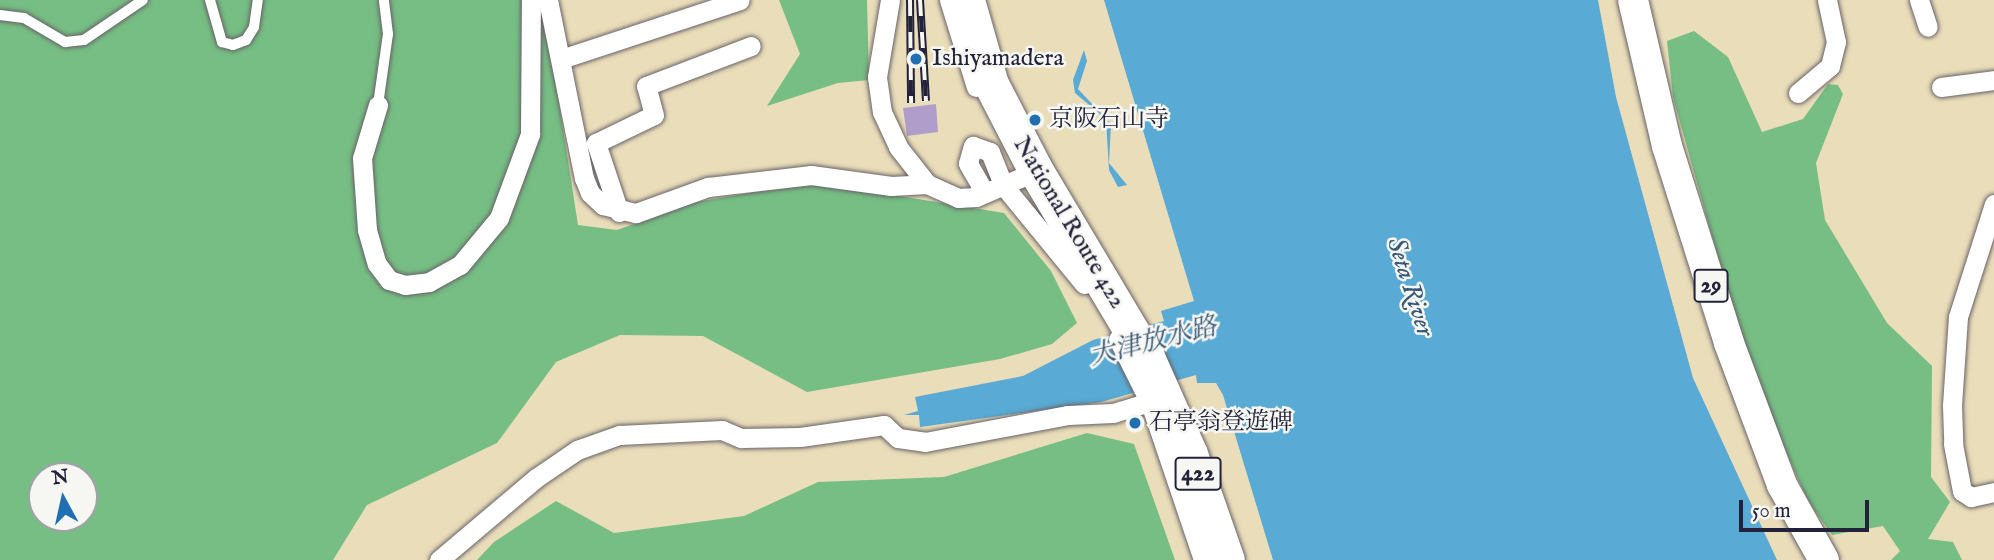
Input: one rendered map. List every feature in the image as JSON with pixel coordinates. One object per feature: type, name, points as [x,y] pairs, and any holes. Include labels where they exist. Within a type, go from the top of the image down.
[{"type":"highway","name":"National Route 422","points":[[967,0],[991,84],[1012,182],[1091,256],[1131,326],[1227,560]]},
{"type":"main road","name":"29","points":[[1633,0],[1668,146],[1729,343],[1782,485],[1824,560]]},
{"type":"street","points":[[378,105],[362,158],[362,194],[370,242],[377,264],[389,280],[405,285],[429,282],[460,265],[499,218],[530,134],[531,0]]},
{"type":"street","points":[[548,0],[561,60],[567,113],[584,177],[590,193],[619,212],[636,213],[708,187],[811,175],[891,186],[927,184],[958,198],[1012,182]]},
{"type":"street","points":[[561,60],[740,0]]},
{"type":"street","points":[[890,0],[877,77],[882,112],[898,147],[927,184]]},
{"type":"street","points":[[949,0],[971,75],[1012,182],[1070,261],[1159,397],[1203,560]]},
{"type":"street","points":[[1798,93],[1830,66],[1836,42],[1827,0]]},
{"type":"street","points":[[1919,0],[1928,27]]},
{"type":"street","points":[[619,212],[596,143],[654,115],[646,86],[751,47]]},
{"type":"street","points":[[1941,87],[1994,80]]},
{"type":"street","points":[[1994,204],[1958,317],[1952,406],[1953,444],[1962,491],[1971,497],[1994,492]]},
{"type":"street","points":[[439,560],[536,478],[577,450],[619,435],[722,430],[741,438],[800,437],[884,425],[898,438],[925,442],[1068,415],[1113,413],[1159,397]]},
{"type":"lane","points":[[0,15],[24,18],[65,42],[84,40],[144,0]]},
{"type":"lane","points":[[209,0],[222,41],[233,45],[246,40],[254,26],[258,0]]},
{"type":"lane","points":[[378,105],[388,34],[384,0]]},
{"type":"green space","points":[[0,0],[543,0],[578,225],[617,230],[696,202],[813,182],[1004,213],[1051,271],[1077,323],[1052,344],[1000,359],[807,392],[703,336],[620,335],[556,362],[497,443],[367,505],[333,560],[0,560]]},
{"type":"green space","points":[[779,0],[867,0],[869,80],[838,83],[767,106],[800,54]]},
{"type":"green space","points":[[1694,31],[1728,57],[1762,132],[1803,119],[1828,84],[1838,85],[1843,94],[1816,163],[1825,220],[1887,323],[1932,366],[1931,477],[1950,502],[1928,539],[1953,542],[1962,560],[1891,560],[1900,551],[1883,526],[1832,535],[1808,501],[1774,425],[1731,304],[1673,97],[1667,41]]},
{"type":"green space","points":[[1087,433],[1134,444],[1175,560],[477,560],[494,542],[556,501],[614,533],[744,516],[818,482],[944,477]]},
{"type":"water","points":[[1104,0],[1598,0],[1616,97],[1693,378],[1777,560],[1273,560],[1223,395],[1216,383],[1197,383],[1196,375],[1101,402],[920,427],[919,415],[904,415],[918,411],[915,397],[1023,376],[1093,340],[1164,321],[1161,311],[1194,301]]},
{"type":"water","points":[[1084,50],[1087,61],[1078,89],[1111,124],[1109,163],[1127,185],[1118,187],[1109,170],[1106,119],[1075,93],[1073,80]]},
{"type":"building","points":[[936,104],[938,132],[907,136],[903,108]]},
{"type":"railway","points":[[910,0],[911,103]]},
{"type":"railway","points":[[920,0],[926,101]]},
{"type":"place","name":"Ishiyamadera","points":[[916,59]]},
{"type":"place","name":"京阪石山寺","points":[[1035,120]]},
{"type":"place","name":"石亭翁登遊碑","points":[[1135,423]]},
{"type":"water label","name":"Seta River","points":[[1410,287]]},
{"type":"water label","name":"大津放水路","points":[[1153,342]]}]
